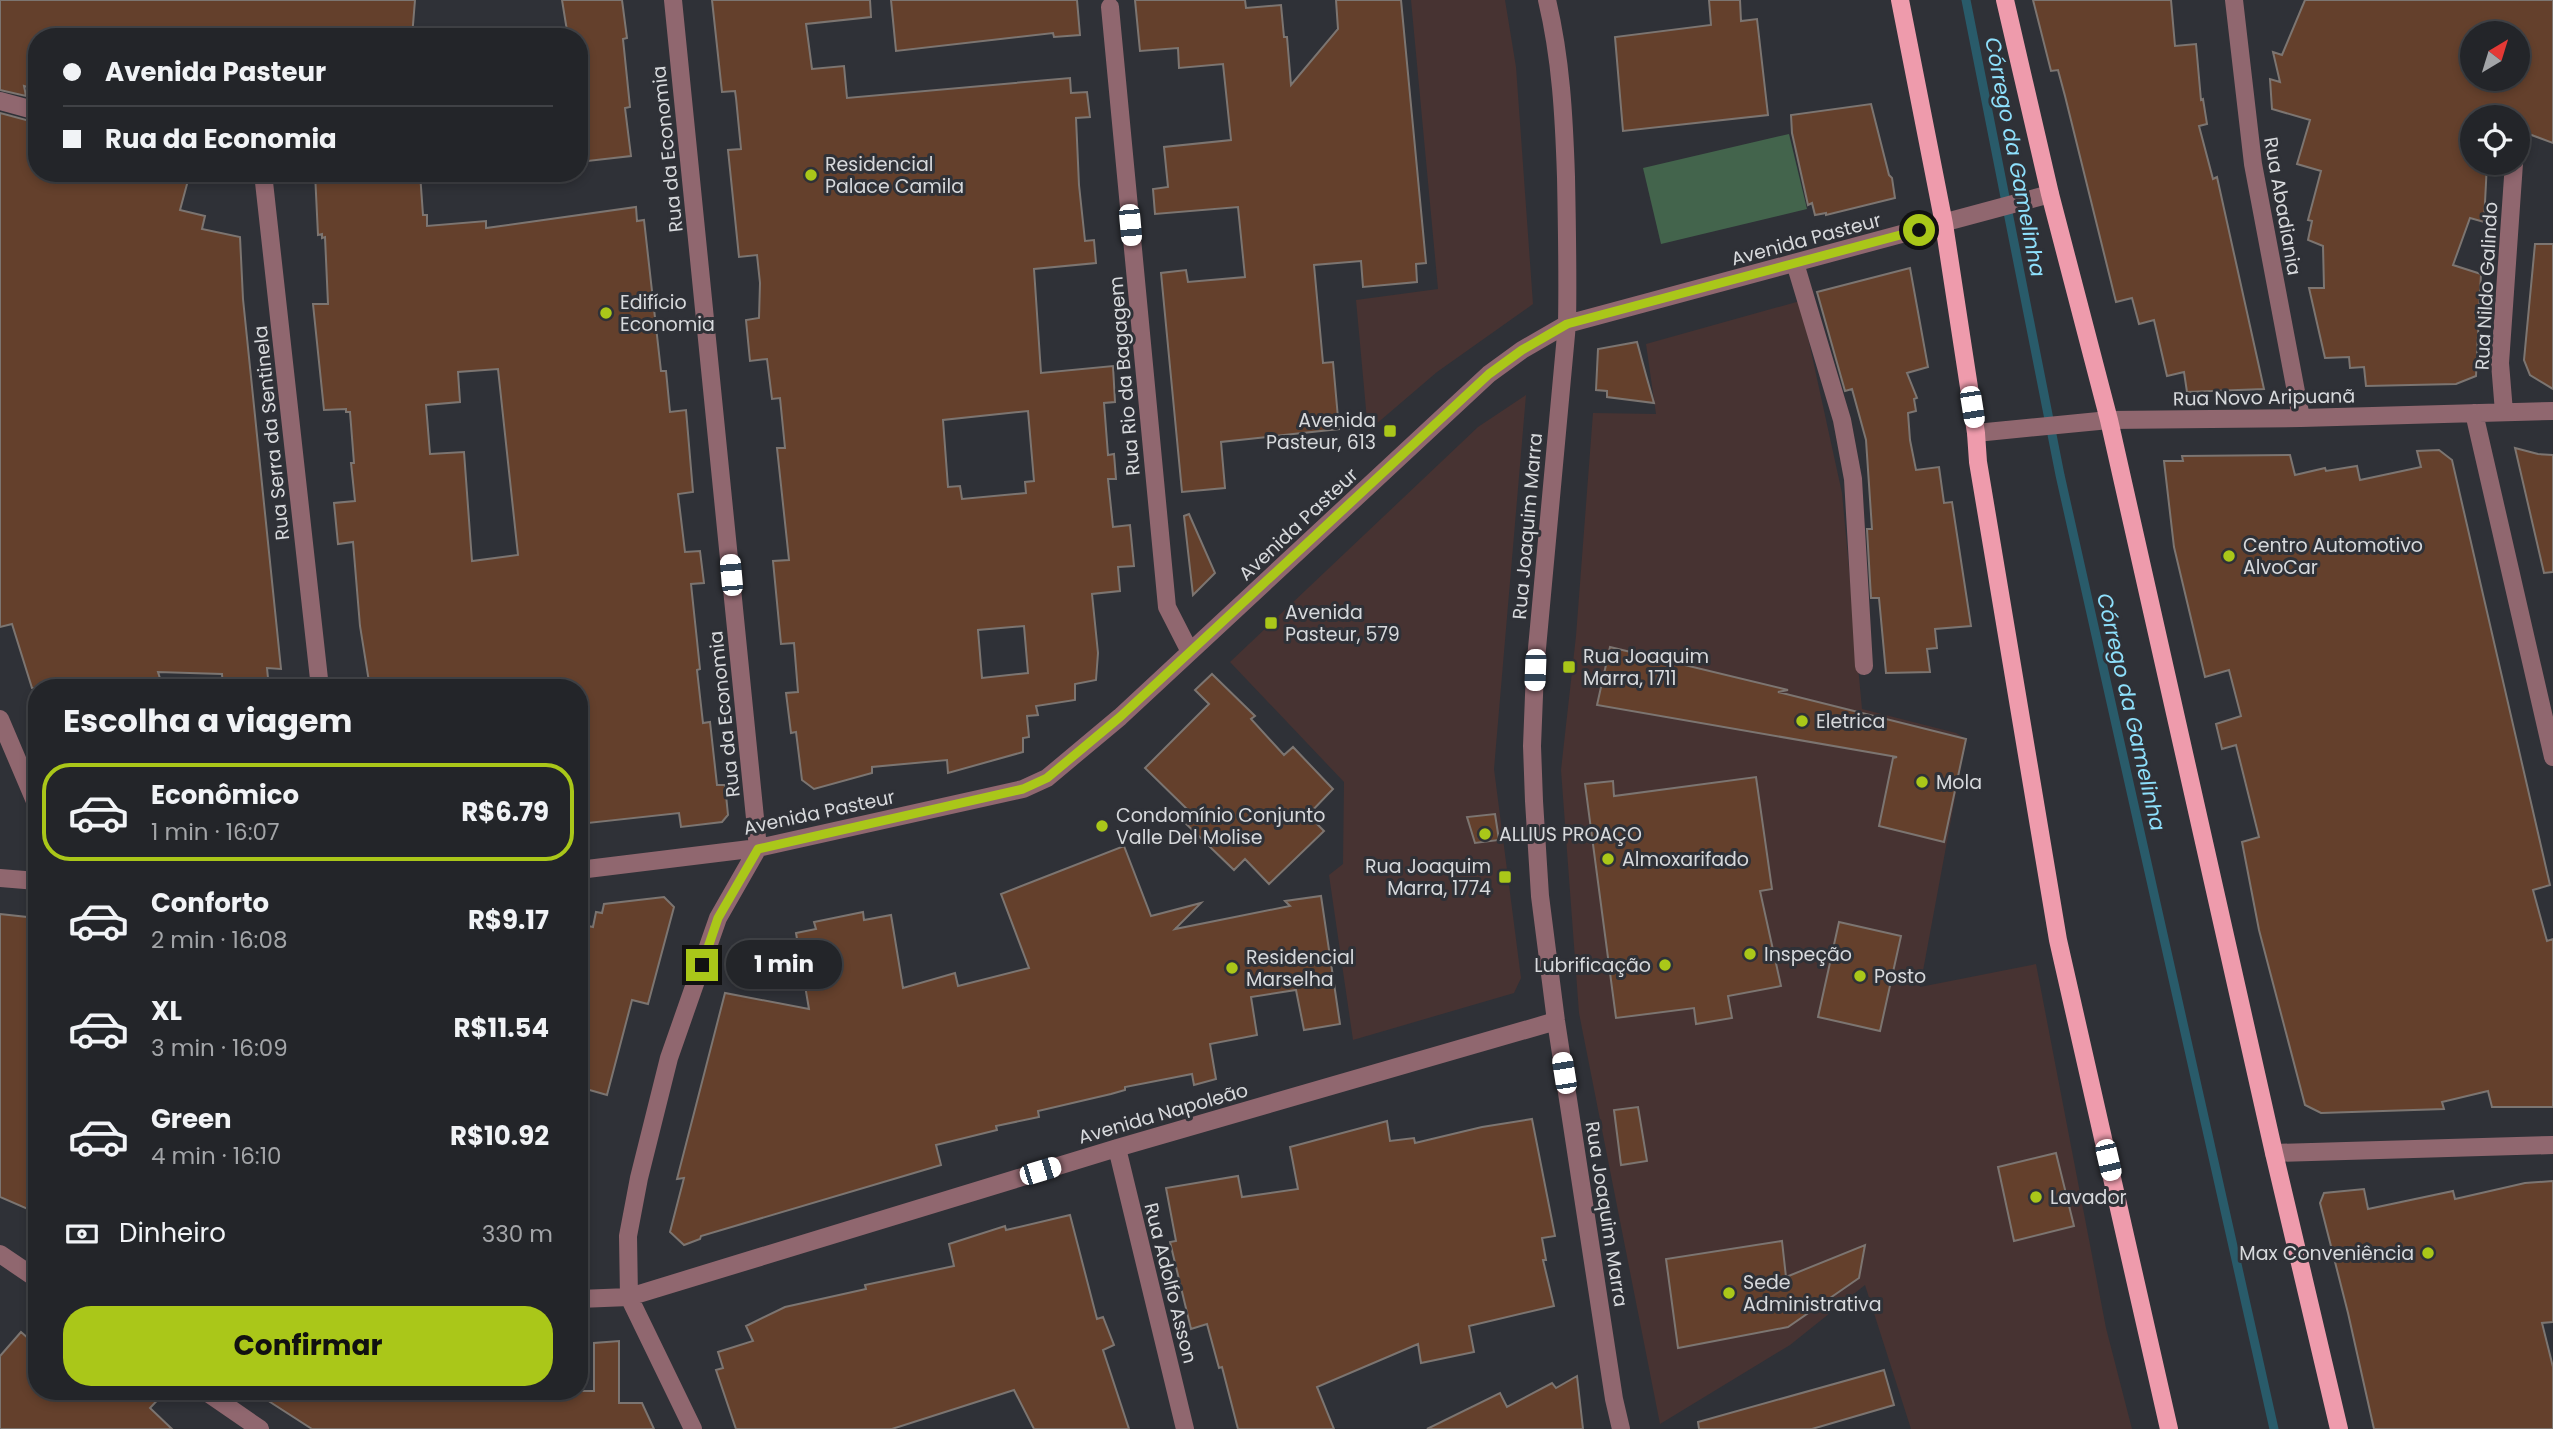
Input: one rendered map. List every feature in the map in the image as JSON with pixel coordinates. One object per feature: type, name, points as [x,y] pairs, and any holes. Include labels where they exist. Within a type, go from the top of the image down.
[{"type":"main road","points":[[1899,0],[1944,224],[1976,433],[1978,462],[2057,940],[2169,1429]]},
{"type":"main road","points":[[2005,0],[2050,194],[2109,420],[2339,1429]]},
{"type":"street","name":"Rua da Economia","points":[[673,0],[758,849]]},
{"type":"street","name":"Rua Joaquim Marra","points":[[1547,0],[1556,36],[1563,98],[1567,324],[1535,670],[1532,746],[1540,896],[1556,1021],[1614,1399],[1622,1429]]},
{"type":"street","name":"Rua Abadiania","points":[[2234,0],[2253,164],[2301,418]]},
{"type":"street","name":"Rua Rio da Bagagem","points":[[1110,7],[1167,607],[1190,652]]},
{"type":"street","points":[[0,101],[28,109]]},
{"type":"street","name":"Rua Nildo Galindo","points":[[2504,412],[2500,363],[2513,175]]},
{"type":"street","name":"Rua Serra da Sentinela","points":[[264,182],[319,679]]},
{"type":"street","name":"Avenida Pasteur","points":[[588,869],[758,849],[1023,789],[1047,778],[1120,717],[1489,374],[1522,350],[1567,324],[2050,194]]},
{"type":"street","points":[[1795,263],[1842,420],[1853,479],[1864,666]]},
{"type":"street","name":"Rua Novo Aripuanã","points":[[1976,433],[2109,420],[2553,411]]},
{"type":"street","points":[[2474,413],[2553,757]]},
{"type":"street","points":[[0,719],[28,785]]},
{"type":"street","points":[[693,1429],[629,1297],[628,1236],[639,1178],[669,1058],[718,918],[758,849]]},
{"type":"street","points":[[0,878],[28,880]]},
{"type":"street","name":"Avenida Napoleão","points":[[588,1299],[629,1297],[1117,1147],[1556,1021]]},
{"type":"street","points":[[2274,1153],[2553,1145]]},
{"type":"street","name":"Rua Adolfo Asson","points":[[1117,1147],[1185,1429]]},
{"type":"street","points":[[0,1254],[28,1273]]},
{"type":"street","points":[[218,1400],[260,1429]]},
{"type":"shaded area","points":[[1411,0],[1505,0],[1516,67],[1533,304],[1437,372],[1368,431],[1356,300],[1438,289]]},
{"type":"shaded area","points":[[1800,301],[1842,493],[1862,709],[1956,733],[1966,739],[1920,987],[2036,964],[2106,1328],[2132,1429],[1911,1429],[1865,1285],[1790,1345],[1660,1424],[1579,1013],[1561,770],[1576,636],[1593,413],[1656,414],[1646,344]]},
{"type":"shaded area","points":[[1526,395],[1494,769],[1521,978],[1514,993],[1353,1040],[1329,875],[1343,864],[1344,782],[1230,662],[1478,427]]},
{"type":"green space","points":[[1789,134],[1807,209],[1661,244],[1643,168]]},
{"type":"building","points":[[0,0],[415,0],[413,28],[28,28],[28,87],[24,86],[26,96],[0,90]]},
{"type":"building","points":[[562,0],[622,0],[627,38],[623,39],[630,107],[625,108],[631,156],[588,161],[588,28],[567,28]]},
{"type":"building","points":[[712,0],[870,0],[871,17],[806,24],[812,69],[844,66],[847,98],[1070,78],[1071,93],[1087,92],[1090,117],[1076,118],[1079,185],[1085,241],[1094,240],[1096,263],[1034,269],[1041,373],[1113,366],[1115,402],[1104,403],[1108,455],[1114,454],[1116,479],[1108,479],[1113,527],[1130,525],[1134,566],[1118,567],[1120,591],[1092,594],[1098,653],[1096,680],[1075,684],[1075,700],[1036,706],[1038,715],[1027,716],[1029,737],[1023,738],[1023,752],[948,773],[947,760],[872,767],[872,773],[814,789],[802,780],[796,732],[791,733],[786,693],[798,692],[794,643],[781,644],[773,561],[789,560],[777,448],[785,448],[780,398],[772,399],[767,359],[750,361],[746,320],[759,318],[760,283],[757,255],[739,257],[728,150],[741,149],[736,98],[735,91],[722,92]],"holes":[[[1028,411],[1034,481],[1025,482],[1026,493],[962,499],[960,486],[948,487],[943,420]],[[1024,626],[1028,673],[982,678],[978,630]]]},
{"type":"building","points":[[891,0],[1077,0],[1080,35],[1054,37],[1053,33],[896,51]]},
{"type":"building","points":[[1135,0],[1245,0],[1246,8],[1281,5],[1291,85],[1338,29],[1336,0],[1401,0],[1426,263],[1416,264],[1417,282],[1363,287],[1361,261],[1314,265],[1323,363],[1333,362],[1339,429],[1221,442],[1225,488],[1182,492],[1161,273],[1186,270],[1188,282],[1245,277],[1238,207],[1155,214],[1153,189],[1168,187],[1164,147],[1231,140],[1223,64],[1179,68],[1178,48],[1140,51]]},
{"type":"building","points":[[1709,0],[1740,0],[1741,21],[1757,19],[1768,115],[1623,131],[1615,37],[1711,25]]},
{"type":"building","points":[[2033,0],[2171,0],[2175,46],[2196,44],[2201,100],[2203,99],[2207,124],[2199,126],[2213,179],[2217,177],[2264,389],[2187,392],[2184,372],[2167,376],[2154,320],[2139,324],[2132,298],[2116,302],[2058,70],[2051,71]]},
{"type":"building","points":[[2305,0],[2553,0],[2553,143],[2530,134],[2530,105],[2460,105],[2460,175],[2486,175],[2484,222],[2470,218],[2453,265],[2481,274],[2476,376],[2456,384],[2366,386],[2364,367],[2350,368],[2349,357],[2325,358],[2309,288],[2324,288],[2323,246],[2308,240],[2312,221],[2308,220],[2321,171],[2297,164],[2310,120],[2272,109],[2270,79],[2280,82],[2273,52],[2282,55]]},
{"type":"building","points":[[1871,104],[1895,198],[1826,215],[1815,215],[1812,203],[1808,205],[1792,133],[1791,115]]},
{"type":"building","points":[[0,113],[28,120],[28,182],[188,182],[180,210],[205,216],[202,229],[240,237],[243,299],[281,669],[267,668],[268,679],[222,679],[222,674],[158,672],[160,679],[29,679],[12,624],[0,627]]},
{"type":"building","points":[[315,182],[421,182],[423,215],[427,215],[427,226],[486,221],[486,228],[636,207],[637,221],[644,220],[661,371],[666,371],[670,412],[686,410],[693,492],[678,494],[685,552],[700,551],[704,583],[691,584],[700,669],[697,670],[703,723],[710,722],[717,785],[725,785],[728,815],[722,822],[681,827],[679,813],[588,823],[588,679],[369,679],[360,626],[353,542],[338,544],[334,503],[355,501],[351,463],[354,463],[350,412],[346,412],[346,409],[324,410],[313,304],[328,304],[325,237],[322,238],[322,234],[318,235]],"holes":[[[498,369],[518,555],[472,561],[464,452],[430,454],[426,405],[460,402],[458,372]]]},
{"type":"building","points":[[2535,244],[2553,244],[2553,389],[2530,375],[2524,360]]},
{"type":"building","points":[[1910,268],[1928,367],[1907,373],[1917,398],[1914,399],[1916,411],[1908,413],[1910,440],[1916,470],[1939,467],[1944,503],[1952,502],[1971,626],[1935,629],[1937,648],[1927,649],[1930,672],[1886,673],[1879,598],[1871,598],[1867,529],[1872,529],[1866,440],[1852,389],[1845,391],[1817,292]]},
{"type":"building","points":[[1637,342],[1654,403],[1607,397],[1607,391],[1596,390],[1598,349]]},
{"type":"building","points":[[2515,448],[2553,455],[2553,572],[2544,573]]},
{"type":"building","points":[[2439,450],[2452,460],[2550,885],[2533,890],[2547,941],[2553,939],[2553,1107],[2492,1107],[2488,1091],[2442,1102],[2444,1109],[2321,1113],[2305,1105],[2259,930],[2242,842],[2259,837],[2236,745],[2222,749],[2216,724],[2241,716],[2229,670],[2205,677],[2174,547],[2164,461],[2183,461],[2182,456],[2290,455],[2295,475],[2325,468],[2326,471],[2357,466],[2360,480],[2421,467],[2417,451]]},
{"type":"building","points":[[1189,514],[1215,573],[1193,595],[1184,516]]},
{"type":"building","points":[[1610,647],[1788,690],[1778,692],[1966,739],[1944,842],[1879,826],[1893,758],[1897,757],[1597,705]]},
{"type":"building","points":[[1212,674],[1255,716],[1251,719],[1284,755],[1293,747],[1333,789],[1308,815],[1324,831],[1269,884],[1245,859],[1234,870],[1181,819],[1189,811],[1145,768],[1209,704],[1195,690]]},
{"type":"building","points":[[1756,777],[1772,889],[1760,891],[1781,986],[1728,996],[1732,1018],[1696,1024],[1694,1008],[1616,1018],[1585,784],[1613,781],[1614,796]]},
{"type":"building","name":"ALLIUS PROAÇO","points":[[1495,814],[1499,840],[1475,843],[1467,817]]},
{"type":"building","points":[[1124,846],[1151,916],[1201,903],[1175,929],[1290,906],[1285,901],[1321,896],[1340,1024],[1304,1030],[1296,990],[1251,997],[1257,1035],[1210,1044],[1216,1079],[1194,1085],[1192,1074],[1125,1087],[1125,1090],[1111,1094],[1038,1111],[1039,1117],[996,1126],[997,1130],[936,1145],[941,1165],[701,1236],[700,1239],[684,1245],[670,1232],[684,1178],[677,1179],[725,993],[809,1009],[796,933],[816,929],[814,922],[863,912],[864,920],[891,915],[903,988],[955,973],[958,986],[1029,968],[1001,894]]},
{"type":"building","points":[[664,897],[674,907],[648,1004],[632,1000],[607,1095],[588,1090],[588,926],[593,927],[596,912],[602,913],[604,904]]},
{"type":"building","points":[[0,914],[28,917],[28,1209],[0,1197]]},
{"type":"building","name":"Posto","points":[[1839,922],[1901,936],[1880,1031],[1818,1017]]},
{"type":"building","points":[[1638,1107],[1647,1161],[1621,1165],[1614,1110]]},
{"type":"building","points":[[1532,1119],[1555,1236],[1542,1238],[1546,1260],[1543,1260],[1554,1306],[1469,1326],[1474,1352],[1421,1363],[1418,1344],[1317,1387],[1334,1429],[1238,1429],[1222,1367],[1219,1368],[1207,1324],[1191,1329],[1170,1242],[1176,1241],[1166,1188],[1238,1176],[1242,1197],[1298,1189],[1290,1147],[1387,1121],[1390,1141],[1414,1138],[1415,1143],[1482,1127]]},
{"type":"building","name":"Lavador","points":[[2056,1153],[2074,1226],[2014,1241],[1998,1167]]},
{"type":"building","points":[[2553,1181],[2553,1322],[2542,1323],[2553,1367],[2553,1429],[2374,1429],[2320,1203],[2324,1193],[2364,1189],[2368,1209],[2453,1191],[2455,1199],[2525,1183]]},
{"type":"building","points":[[1070,1215],[1097,1319],[1103,1317],[1114,1345],[1103,1350],[1129,1429],[1034,1429],[1014,1390],[892,1429],[736,1429],[716,1370],[723,1368],[718,1352],[753,1341],[746,1326],[785,1307],[866,1289],[865,1285],[954,1266],[949,1244],[1005,1226],[1006,1230]]},
{"type":"building","name":"Sede Administrativa","points":[[1782,1241],[1786,1277],[1865,1245],[1859,1278],[1788,1327],[1678,1348],[1666,1259]]},
{"type":"building","points":[[21,1332],[28,1338],[28,1400],[158,1400],[150,1408],[172,1429],[0,1429],[0,1356]]},
{"type":"building","points":[[619,1341],[619,1403],[642,1403],[654,1429],[312,1429],[267,1400],[588,1400],[588,1391],[594,1391],[594,1343]]},
{"type":"building","points":[[1884,1370],[1894,1405],[1812,1429],[1699,1429],[1698,1422]]},
{"type":"building","points":[[1577,1376],[1583,1429],[1427,1429],[1500,1393],[1507,1407],[1552,1383],[1556,1388]]},
{"type":"waterway","name":"Córrego da Gamelinha","points":[[1966,0],[2060,475],[2274,1429]]},
{"type":"place","name":"Residencial Palace Camila","points":[[811,175]]},
{"type":"place","name":"Edifício Economia","points":[[606,313]]},
{"type":"place","name":"Avenida Pasteur, 613","points":[[1390,431]]},
{"type":"place","name":"Centro Automotivo AlvoCar","points":[[2229,556]]},
{"type":"place","name":"Avenida Pasteur, 579","points":[[1271,623]]},
{"type":"place","name":"Rua Joaquim Marra, 1711","points":[[1569,667]]},
{"type":"place","name":"Eletrica","points":[[1802,721]]},
{"type":"place","name":"Mola","points":[[1922,782]]},
{"type":"place","name":"Condomínio Conjunto Valle Del Molise","points":[[1102,826]]},
{"type":"place","name":"ALLIUS PROAÇO","points":[[1485,834]]},
{"type":"place","name":"Almoxarifado","points":[[1608,859]]},
{"type":"place","name":"Rua Joaquim Marra, 1774","points":[[1505,877]]},
{"type":"place","name":"Inspeção","points":[[1750,954]]},
{"type":"place","name":"Lubrificação","points":[[1665,965]]},
{"type":"place","name":"Residencial Marselha","points":[[1232,968]]},
{"type":"place","name":"Posto","points":[[1860,976]]},
{"type":"place","name":"Lavador","points":[[2036,1197]]},
{"type":"place","name":"Max Conveniência","points":[[2428,1253]]},
{"type":"place","name":"Sede Administrativa","points":[[1729,1293]]},
{"type":"route","points":[[702,965],[718,918],[758,849],[1023,789],[1047,778],[1120,717],[1363,493],[1439,418],[1489,374],[1522,350],[1567,324],[1919,230]]}]
